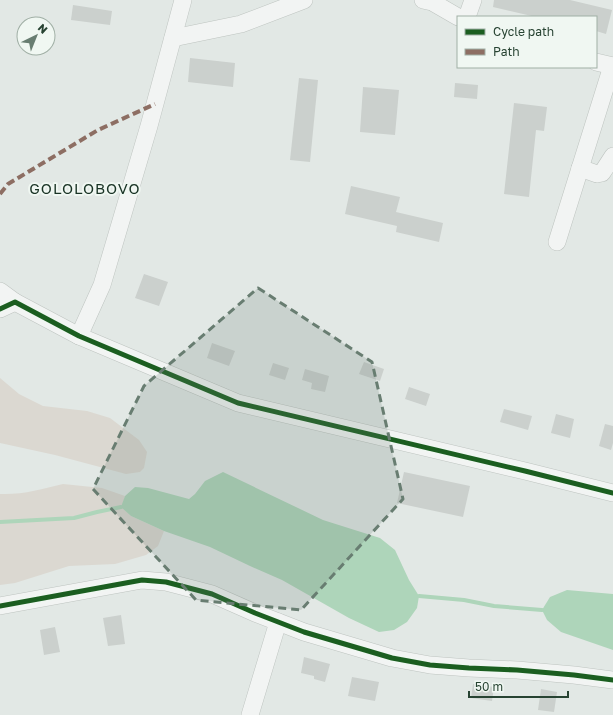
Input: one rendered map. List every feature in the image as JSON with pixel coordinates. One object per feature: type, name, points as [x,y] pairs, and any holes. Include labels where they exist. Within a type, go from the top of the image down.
[{"type":"street","points":[[79,336],[102,285],[149,126],[183,0]]},
{"type":"street","points":[[173,38],[241,24],[304,0]]},
{"type":"street","points":[[423,0],[432,2],[457,16]]},
{"type":"street","points":[[467,16],[473,0]]},
{"type":"street","points":[[557,242],[613,66],[597,62]]},
{"type":"street","points":[[580,168],[597,174],[602,173],[613,156]]},
{"type":"street","points":[[0,291],[7,305],[238,403],[613,493]]},
{"type":"street","points":[[0,606],[142,580],[166,582],[212,594],[304,632],[392,658],[430,665],[517,670],[613,680]]},
{"type":"street","points":[[250,715],[278,622]]},
{"type":"highlighted area","points":[[258,288],[372,362],[403,499],[301,610],[196,600],[93,489],[144,386]]},
{"type":"shaded area","points":[[0,378],[19,394],[43,406],[87,411],[110,418],[139,440],[147,452],[144,468],[140,472],[126,474],[55,455],[0,443]]},
{"type":"shaded area","points":[[223,472],[323,520],[380,538],[395,550],[409,580],[419,596],[417,608],[407,622],[394,630],[379,632],[349,618],[282,580],[210,547],[164,531],[131,516],[121,507],[125,496],[135,487],[148,488],[189,499],[205,481]]},
{"type":"shaded area","points":[[63,484],[102,488],[125,496],[122,507],[131,516],[164,531],[158,546],[146,555],[115,564],[69,566],[15,583],[0,585],[0,494],[24,493]]},
{"type":"shaded area","points":[[567,590],[613,594],[613,650],[561,632],[547,620],[542,610],[550,597]]},
{"type":"building","points":[[494,0],[570,0],[612,10],[606,34],[597,31],[597,16],[532,16],[493,7]]},
{"type":"building","points":[[73,5],[112,11],[110,25],[71,20]]},
{"type":"building","points":[[190,58],[235,63],[233,87],[188,82]]},
{"type":"building","points":[[299,78],[318,80],[310,162],[290,160]]},
{"type":"building","points":[[455,83],[478,85],[477,99],[454,97]]},
{"type":"building","points":[[363,87],[399,90],[395,135],[360,132]]},
{"type":"building","points":[[514,103],[547,107],[544,131],[536,130],[529,197],[504,194]]},
{"type":"building","points":[[351,186],[400,197],[396,212],[443,223],[439,242],[396,232],[397,226],[345,214]]},
{"type":"building","points":[[144,274],[168,282],[159,306],[135,298]]},
{"type":"building","points":[[212,343],[235,351],[229,366],[207,358]]},
{"type":"building","points":[[364,362],[384,369],[380,381],[359,374]]},
{"type":"building","points":[[273,363],[289,368],[285,380],[269,375]]},
{"type":"building","points":[[305,369],[329,376],[325,392],[311,389],[312,383],[302,380]]},
{"type":"building","points":[[409,387],[430,394],[426,406],[405,399]]},
{"type":"building","points":[[504,409],[532,416],[528,430],[500,422]]},
{"type":"building","points":[[556,414],[574,419],[570,438],[551,433]]},
{"type":"building","points":[[605,424],[613,426],[613,443],[611,450],[599,446]]},
{"type":"building","points":[[404,472],[470,486],[463,517],[397,503]]},
{"type":"building","points":[[121,615],[125,644],[108,646],[103,618]]},
{"type":"building","points":[[55,627],[60,652],[44,655],[40,630]]},
{"type":"building","points":[[304,657],[330,664],[325,682],[314,679],[314,676],[301,673]]},
{"type":"building","points":[[352,677],[379,682],[375,701],[348,696]]},
{"type":"building","points":[[473,684],[494,687],[492,701],[471,698]]},
{"type":"building","points":[[541,689],[557,692],[554,712],[538,710]]},
{"type":"waterway","points":[[0,522],[74,518],[121,507]]},
{"type":"waterway","points":[[419,596],[464,600],[494,606],[542,610]]},
{"type":"marked path","points":[[0,194],[8,184],[98,130],[155,104]]},
{"type":"cycle path","points":[[0,309],[15,302],[79,336],[238,403],[613,493]]},
{"type":"cycle path","points":[[0,606],[142,580],[166,582],[212,594],[304,632],[392,658],[430,665],[517,670],[613,680]]},
{"type":"district","name":"GOLOLOBOVO","points":[[85,189]]}]
